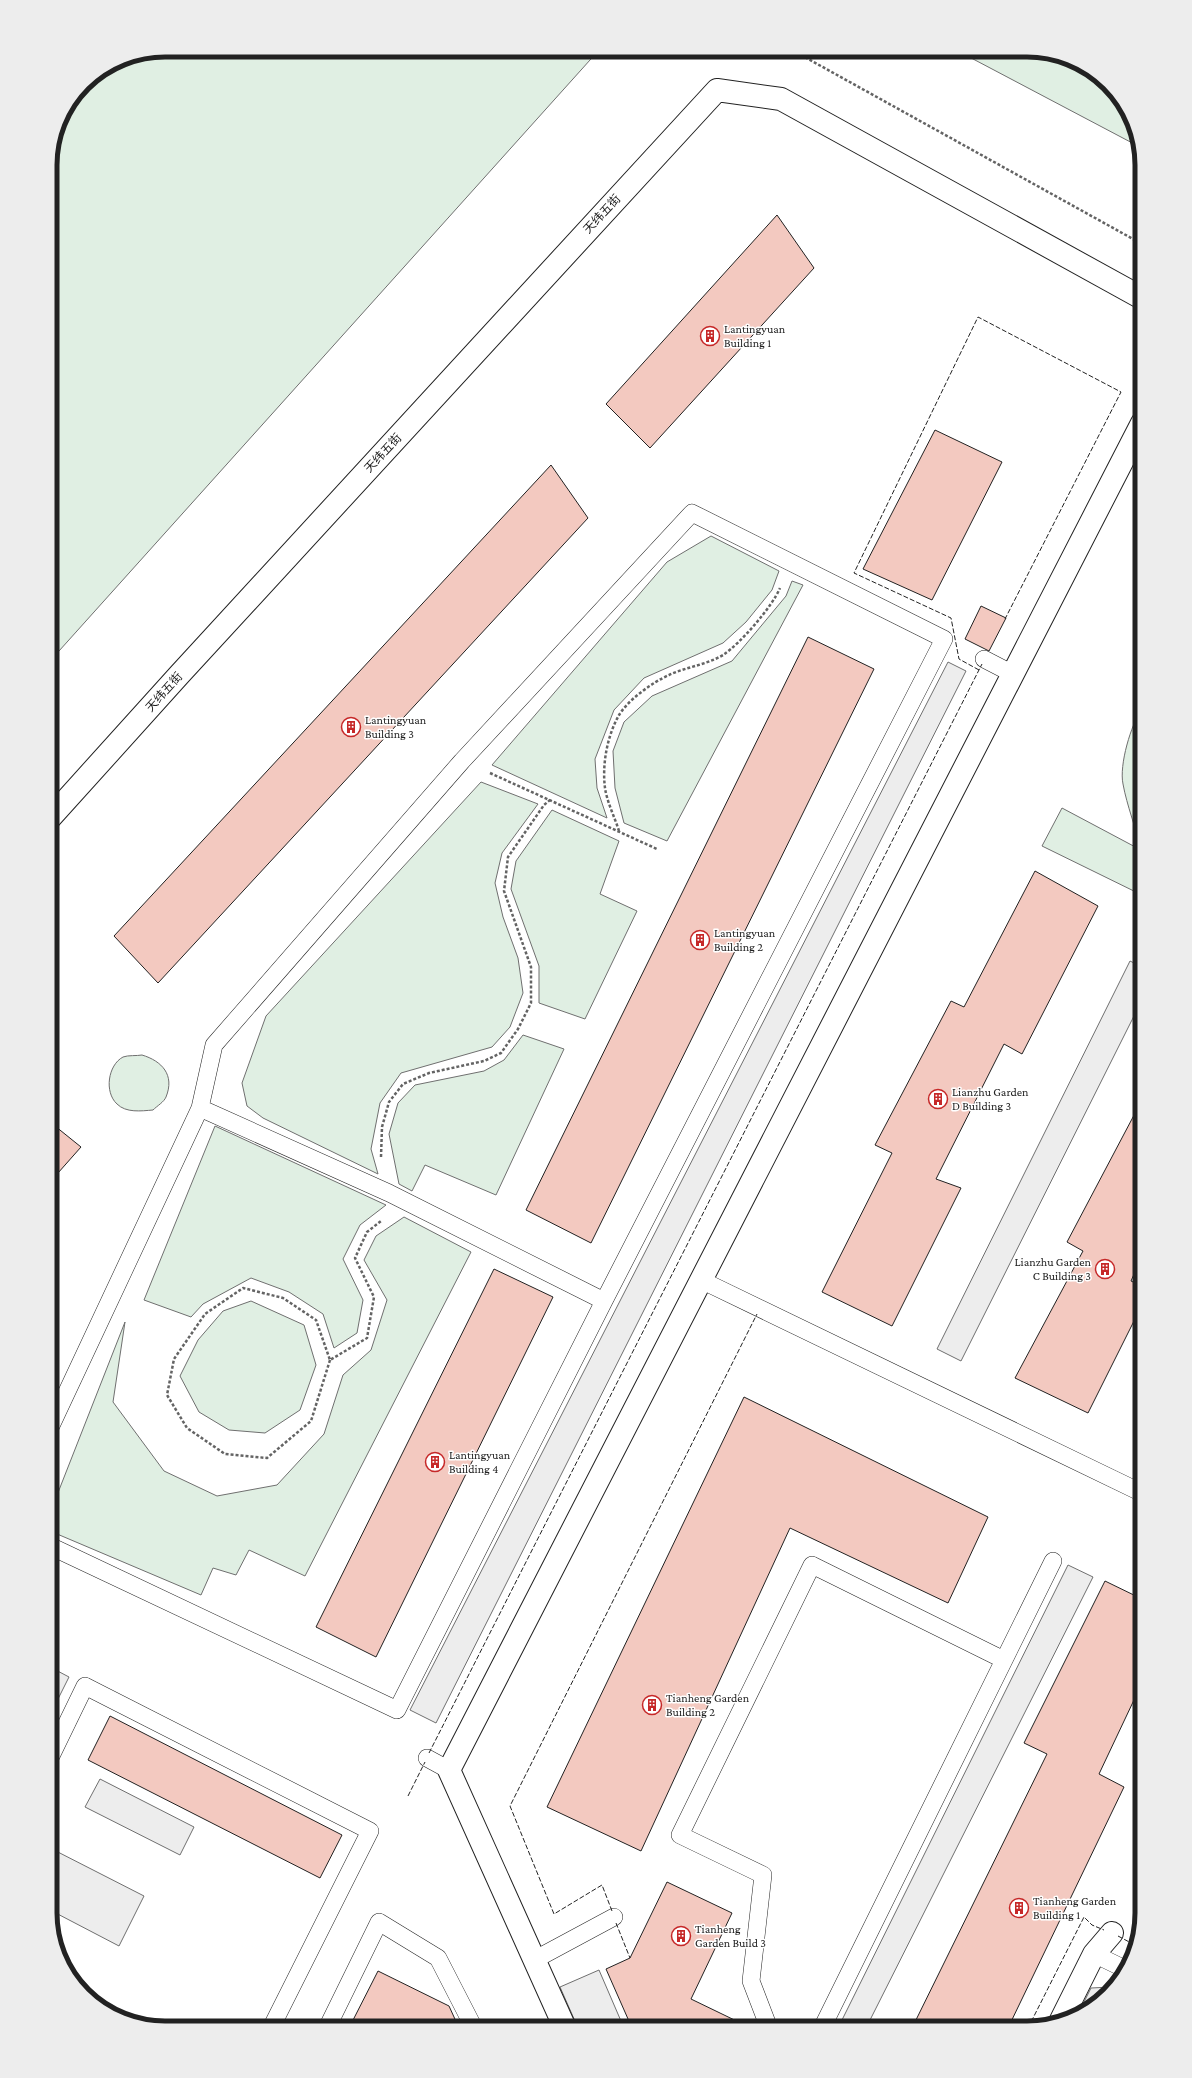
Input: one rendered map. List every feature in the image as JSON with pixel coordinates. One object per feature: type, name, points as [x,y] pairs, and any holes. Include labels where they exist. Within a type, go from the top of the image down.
[{"type":"street","name":"天纬五街","points":[[57,810],[179,675],[717,90],[781,99],[1135,294]]},
{"type":"street","points":[[562,2021],[449,1770],[1135,437]]},
{"type":"street","points":[[1063,2015],[1094,1954],[1112,1933]]},
{"type":"lane","points":[[57,1413],[200,1108],[214,1045],[462,761],[692,513],[944,639],[604,1301],[397,1710],[57,1549]]},
{"type":"lane","points":[[984,659],[1013,674]]},
{"type":"lane","points":[[200,1108],[389,1193],[604,1301]]},
{"type":"lane","points":[[701,1280],[1135,1490]]},
{"type":"lane","points":[[825,2021],[1053,1561]]},
{"type":"lane","points":[[766,2021],[751,1981],[763,1876],[680,1835],[812,1565],[1004,1660]]},
{"type":"lane","points":[[57,1744],[85,1686],[370,1831],[275,2021]]},
{"type":"lane","points":[[427,1758],[449,1770]]},
{"type":"lane","points":[[534,1960],[614,1917]]},
{"type":"lane","points":[[330,2021],[379,1922],[438,1958],[470,2021]]},
{"type":"lane","points":[[1094,1954],[1121,1966]]},
{"type":"path","points":[[805,57],[1135,240]]},
{"type":"path","points":[[619,831],[605,788],[606,750],[618,716],[643,690],[669,675],[698,666],[724,654],[752,628],[777,595],[791,562]]},
{"type":"path","points":[[462,761],[657,849]]},
{"type":"path","points":[[389,1193],[380,1153],[382,1127],[389,1102],[403,1084],[429,1073],[484,1061],[502,1053],[518,1030],[531,1002],[530,967],[504,891],[508,857],[544,805],[550,800]]},
{"type":"path","points":[[330,1360],[316,1320],[283,1298],[243,1288],[205,1314],[174,1359],[167,1395],[187,1428],[225,1454],[267,1458],[311,1421],[330,1360],[367,1338],[374,1297],[355,1258],[367,1232],[408,1203]]},
{"type":"green space","points":[[158,57],[593,57],[57,653],[57,158],[65,124],[75,105],[84,94],[105,75],[117,68],[144,59]]},
{"type":"green space","points":[[969,57],[1034,57],[1048,59],[1075,68],[1098,84],[1117,105],[1127,124],[1132,143]]},
{"type":"green space","points":[[711,536],[779,571],[772,590],[746,622],[723,643],[644,678],[614,710],[595,759],[597,788],[607,818],[492,765],[667,562]]},
{"type":"green space","points":[[792,581],[803,585],[667,841],[624,823],[615,788],[613,751],[624,722],[652,696],[732,661],[786,596]]},
{"type":"green space","points":[[1135,722],[1135,827],[1122,776],[1124,756]]},
{"type":"green space","points":[[481,782],[538,804],[502,853],[495,883],[503,917],[518,958],[523,993],[510,1027],[492,1047],[401,1073],[380,1103],[371,1149],[378,1174],[263,1118],[247,1106],[242,1083],[266,1016]]},
{"type":"green space","points":[[1062,808],[1135,847],[1135,892],[1042,846]]},
{"type":"green space","points":[[552,810],[619,841],[600,894],[637,911],[585,1019],[539,1003],[539,966],[511,889],[516,861]]},
{"type":"green space","points":[[523,1035],[564,1049],[496,1195],[425,1165],[412,1191],[399,1184],[389,1134],[398,1103],[415,1085],[484,1071],[504,1060]]},
{"type":"green space","points":[[142,1055],[155,1061],[165,1070],[169,1082],[166,1097],[153,1110],[139,1111],[125,1109],[117,1104],[110,1093],[109,1086],[111,1072],[118,1061],[123,1057]]},
{"type":"green space","points":[[215,1126],[386,1205],[360,1225],[343,1259],[363,1300],[357,1333],[334,1348],[323,1314],[289,1292],[251,1278],[203,1304],[191,1317],[144,1300]]},
{"type":"green space","points":[[404,1217],[471,1252],[305,1576],[249,1550],[236,1575],[213,1568],[201,1595],[57,1534],[57,1495],[125,1322],[113,1402],[164,1471],[217,1496],[277,1485],[324,1434],[343,1375],[371,1350],[387,1300],[364,1260],[376,1236]]},
{"type":"green space","points":[[251,1301],[304,1325],[316,1365],[300,1410],[265,1433],[229,1430],[199,1412],[180,1376],[198,1340],[223,1311]]},
{"type":"shaded area","points":[[948,662],[966,671],[436,1723],[410,1710]]},
{"type":"shaded area","points":[[1130,961],[1135,964],[1135,1014],[961,1361],[937,1349]]},
{"type":"shaded area","points":[[1068,1565],[1093,1577],[870,2021],[841,2021]]},
{"type":"shaded area","points":[[57,1671],[69,1677],[57,1701]]},
{"type":"shaded area","points":[[100,1779],[194,1827],[180,1855],[85,1807]]},
{"type":"shaded area","points":[[57,1852],[144,1896],[119,1946],[57,1914]]},
{"type":"shaded area","points":[[599,1970],[621,2021],[575,2021],[560,1987]]},
{"type":"shaded area","points":[[1105,1987],[1082,2006],[1091,1988]]},
{"type":"building","name":"Lantingyuan Building 1","points":[[777,215],[814,268],[650,448],[606,404]]},
{"type":"building","points":[[935,430],[1002,462],[932,600],[863,569]]},
{"type":"building","name":"Lantingyuan Building 3","points":[[551,465],[588,518],[158,983],[114,936]]},
{"type":"building","points":[[981,606],[1006,618],[989,651],[965,639]]},
{"type":"building","name":"Lantingyuan Building 2","points":[[808,637],[874,669],[591,1243],[526,1210]]},
{"type":"building","name":"Lianzhu Garden D Building 3","points":[[1035,871],[1098,906],[1022,1054],[1004,1044],[936,1179],[961,1188],[892,1326],[822,1292],[892,1153],[875,1145],[951,1001],[964,1007]]},
{"type":"building","name":"Lianzhu Garden C Building 3","points":[[1135,1113],[1135,1272],[1131,1281],[1135,1283],[1135,1319],[1088,1413],[1015,1378],[1083,1251],[1067,1242]]},
{"type":"building","points":[[57,1128],[81,1147],[57,1174]]},
{"type":"building","name":"Lantingyuan Building 4","points":[[494,1269],[553,1297],[376,1657],[316,1627]]},
{"type":"building","name":"Tianheng Garden Building 2","points":[[744,1397],[988,1517],[948,1603],[790,1528],[641,1851],[547,1807]]},
{"type":"building","name":"Tianheng Garden Building 1","points":[[1105,1581],[1135,1596],[1135,1698],[1099,1774],[1124,1787],[1011,2021],[915,2021],[1047,1754],[1024,1743]]},
{"type":"building","points":[[110,1716],[342,1835],[320,1878],[88,1760]]},
{"type":"building","name":"Tianheng Garden Build 3","points":[[667,1882],[732,1913],[691,1999],[737,2021],[629,2021],[606,1969],[630,1958]]},
{"type":"building","points":[[378,1971],[449,2006],[456,2021],[353,2021]]},
{"type":"fence","points":[[979,670],[959,659],[951,618],[854,573],[978,317],[1121,392],[1005,619]]},
{"type":"fence","points":[[429,1753],[982,664]]},
{"type":"fence","points":[[612,1911],[602,1885],[554,1914],[510,1806],[757,1314]]},
{"type":"fence","points":[[408,1796],[425,1762]]},
{"type":"fence","points":[[1032,2021],[1084,1917],[1092,1925],[1104,1930]]},
{"type":"fence","points":[[616,1923],[630,1958]]},
{"type":"fence","points":[[1118,1936],[1130,1943]]},
{"type":"place","name":"Lantingyuan Building 1","points":[[710,336]]},
{"type":"place","name":"Lantingyuan Building 3","points":[[351,727]]},
{"type":"place","name":"Lantingyuan Building 2","points":[[700,940]]},
{"type":"place","name":"Lianzhu Garden D Building 3","points":[[938,1099]]},
{"type":"place","name":"Lianzhu Garden C Building 3","points":[[1105,1269]]},
{"type":"place","name":"Lantingyuan Building 4","points":[[435,1462]]},
{"type":"place","name":"Tianheng Garden Building 2","points":[[652,1705]]},
{"type":"place","name":"Tianheng Garden Building 1","points":[[1019,1908]]},
{"type":"place","name":"Tianheng Garden Build 3","points":[[681,1936]]}]
